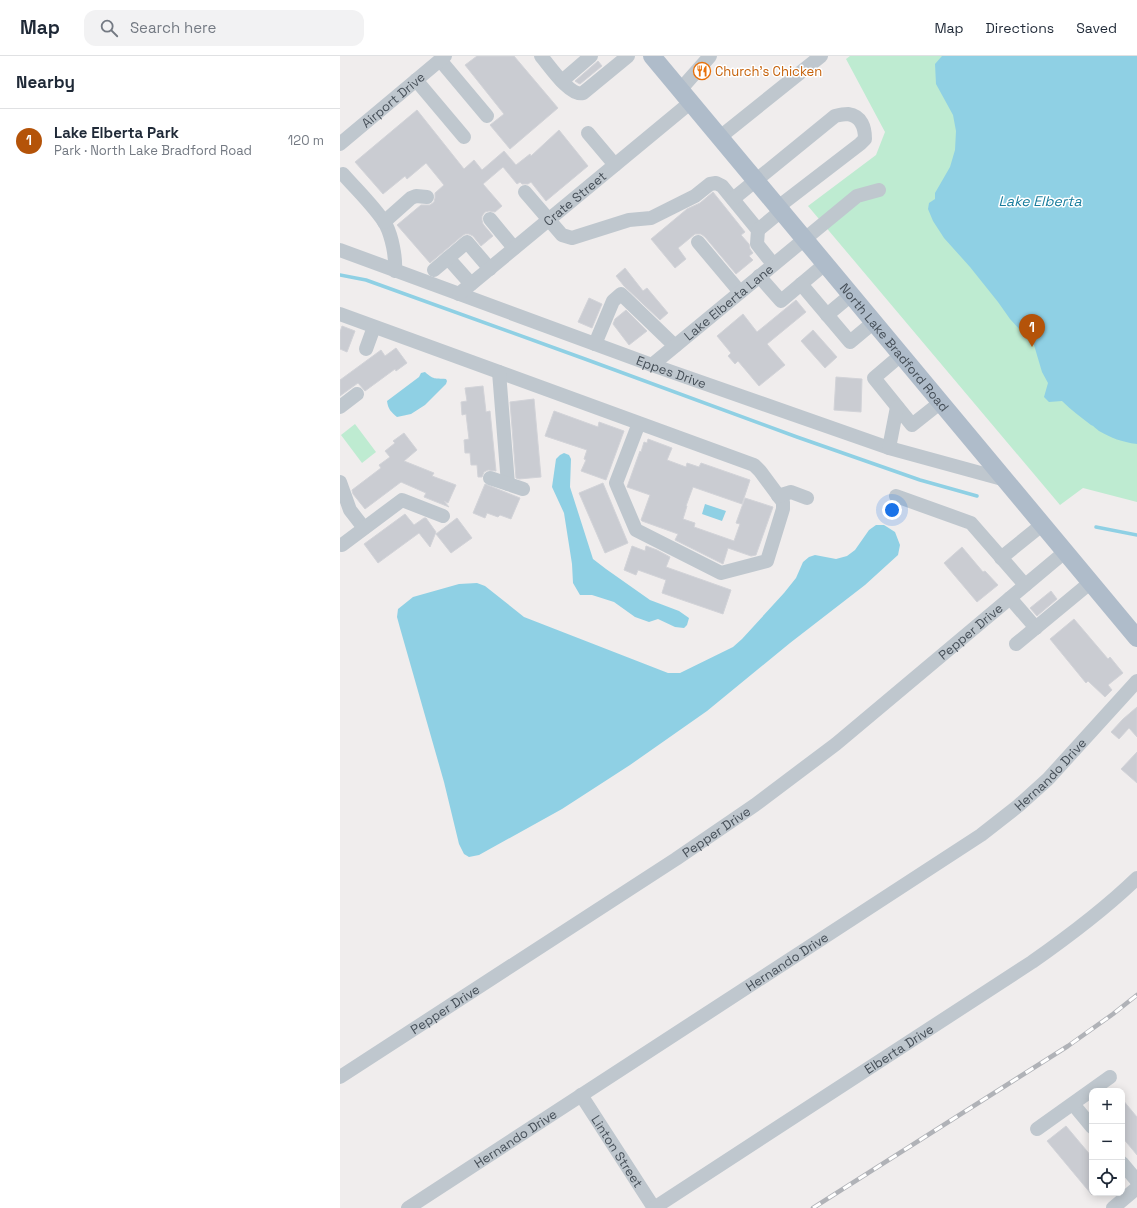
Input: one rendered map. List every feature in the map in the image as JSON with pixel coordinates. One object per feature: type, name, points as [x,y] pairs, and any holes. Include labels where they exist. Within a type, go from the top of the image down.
[{"type":"main road","name":"North Lake Bradford Road","points":[[658,58],[686,96],[779,209],[1066,551],[1137,638]]},
{"type":"street","points":[[541,56],[568,88],[574,93],[579,94],[583,93],[622,58]]},
{"type":"street","points":[[562,81],[591,56]]},
{"type":"street","name":"Crate Street","points":[[459,294],[615,165],[686,96],[710,56]]},
{"type":"street","points":[[720,137],[821,56]]},
{"type":"street","points":[[442,58],[486,116]]},
{"type":"street","name":"Airport Drive","points":[[340,144],[442,58]]},
{"type":"street","points":[[416,80],[464,137]]},
{"type":"street","points":[[733,199],[835,116],[848,114],[861,122],[865,130],[865,139],[779,209],[758,230],[757,244],[773,264]]},
{"type":"street","points":[[588,133],[615,165]]},
{"type":"street","points":[[343,174],[384,222],[394,250],[396,260],[395,271]]},
{"type":"street","points":[[525,192],[562,235],[572,238],[629,220],[651,218],[695,196],[710,184],[716,183],[722,186],[758,230]]},
{"type":"street","name":"Lake Elberta Lane","points":[[652,365],[857,196],[879,190]]},
{"type":"street","points":[[384,222],[411,198],[416,196],[427,197]]},
{"type":"street","points":[[490,219],[514,248]]},
{"type":"street","points":[[434,270],[467,242],[490,269]]},
{"type":"street","points":[[698,242],[740,292]]},
{"type":"street","name":"Eppes Drive","points":[[340,250],[652,365],[889,448],[1006,480]]},
{"type":"street","points":[[448,258],[471,284]]},
{"type":"street","points":[[759,276],[781,301],[825,264]]},
{"type":"street","points":[[802,284],[850,342],[874,322]]},
{"type":"street","points":[[595,344],[613,301],[621,294],[675,346]]},
{"type":"street","points":[[827,315],[851,295]]},
{"type":"street","points":[[340,314],[374,326],[754,465],[783,502],[783,509],[766,561],[721,573],[636,530],[616,483],[639,423]]},
{"type":"street","points":[[366,349],[374,326]]},
{"type":"street","points":[[901,355],[874,378],[912,426],[941,402]]},
{"type":"street","points":[[498,372],[508,484]]},
{"type":"street","points":[[340,406],[357,394]]},
{"type":"street","points":[[889,448],[897,407]]},
{"type":"street","points":[[490,478],[523,489]]},
{"type":"street","points":[[340,482],[350,510],[364,528]]},
{"type":"street","points":[[778,496],[791,492],[807,498]]},
{"type":"street","points":[[896,496],[971,523],[1025,585]]},
{"type":"street","points":[[342,545],[402,500],[443,516]]},
{"type":"street","points":[[1002,558],[1042,524]]},
{"type":"street","name":"Pepper Drive","points":[[340,1077],[676,859],[756,805],[836,744],[1066,551]]},
{"type":"street","points":[[1016,644],[1091,582]]},
{"type":"street","points":[[1010,598],[1036,628]]},
{"type":"street","name":"Hernando Drive","points":[[408,1208],[981,835],[1018,806],[1048,779],[1137,681]]},
{"type":"street","name":"Elberta Drive","points":[[654,1208],[1032,962],[1098,913],[1137,878]]},
{"type":"street","points":[[1037,1129],[1110,1077]]},
{"type":"street","name":"Linton Street","points":[[581,1095],[654,1208]]},
{"type":"street","points":[[1073,1104],[1090,1124]]},
{"type":"street","points":[[1125,1167],[1137,1181]]},
{"type":"street","points":[[1113,1208],[1137,1188]]},
{"type":"green space","points":[[850,56],[1137,56],[1137,502],[1083,488],[1060,505],[808,206],[876,155],[885,132],[846,59]]},
{"type":"green space","points":[[355,424],[376,452],[362,463],[341,435]]},
{"type":"water","name":"Lake Elberta","points":[[942,56],[1137,56],[1137,444],[1121,441],[1099,431],[1062,401],[1049,402],[1044,397],[1048,383],[1042,372],[1034,345],[1010,319],[970,267],[944,238],[933,221],[928,209],[929,203],[935,199],[935,193],[950,167],[955,150],[956,131],[953,115],[936,84],[935,64]]},
{"type":"water","points":[[425,372],[434,378],[446,379],[446,384],[425,405],[411,414],[397,417],[390,410],[387,401],[419,377],[421,373]]},
{"type":"water","points":[[564,453],[569,455],[571,459],[570,487],[593,559],[650,600],[679,611],[689,618],[687,625],[684,628],[675,627],[658,619],[649,622],[635,617],[614,602],[592,595],[580,595],[573,583],[572,564],[564,513],[552,487],[556,459]]},
{"type":"water","points":[[705,504],[726,511],[722,521],[702,514]]},
{"type":"water","points":[[876,525],[884,525],[895,532],[900,545],[898,555],[865,585],[790,643],[707,711],[630,765],[562,809],[479,855],[469,857],[464,854],[459,844],[444,782],[397,617],[398,609],[413,597],[459,584],[477,583],[485,586],[524,617],[668,673],[680,673],[733,647],[742,639],[784,593],[796,578],[803,562],[809,557],[815,555],[836,559],[847,556],[855,550],[869,530]]},
{"type":"building","points":[[477,56],[514,56],[558,108],[510,149],[490,125],[504,114],[465,65]]},
{"type":"building","points":[[598,61],[602,66],[580,84],[575,81]]},
{"type":"building","points":[[417,110],[464,169],[474,160],[482,170],[504,151],[516,165],[530,154],[531,156],[559,130],[588,166],[546,201],[531,182],[528,184],[522,184],[520,182],[517,184],[503,167],[483,184],[502,206],[495,212],[485,212],[482,216],[483,224],[493,236],[481,246],[473,236],[465,234],[430,263],[397,225],[421,205],[430,205],[434,202],[435,193],[444,185],[426,163],[407,179],[405,176],[383,194],[355,162]]},
{"type":"building","points":[[713,192],[745,232],[741,235],[749,244],[753,253],[749,256],[753,260],[736,274],[701,234],[695,234],[678,248],[686,259],[675,268],[651,239],[687,209],[700,203]]},
{"type":"building","points":[[625,268],[643,291],[647,288],[668,313],[660,320],[624,286],[616,276]]},
{"type":"building","points":[[589,298],[602,304],[592,328],[578,322]]},
{"type":"building","points":[[796,300],[806,312],[767,344],[785,365],[759,386],[738,361],[735,364],[728,356],[731,353],[717,336],[743,314],[757,332]]},
{"type":"building","points":[[626,310],[647,331],[629,345],[613,324],[615,319]]},
{"type":"building","points":[[342,326],[355,331],[347,352],[340,349],[340,332]]},
{"type":"building","points":[[813,330],[837,357],[825,368],[801,341]]},
{"type":"building","points":[[396,348],[407,363],[396,371],[395,369],[365,391],[358,383],[340,396],[340,380],[381,350],[385,356]]},
{"type":"building","points":[[836,377],[862,379],[861,412],[834,410]]},
{"type":"building","points":[[483,386],[486,412],[490,411],[496,471],[488,470],[484,472],[482,477],[478,477],[477,465],[471,465],[470,453],[465,453],[464,440],[469,439],[466,414],[462,415],[461,402],[467,401],[465,388]]},
{"type":"building","points":[[534,399],[541,477],[519,479],[516,478],[510,402]]},
{"type":"building","points":[[554,411],[598,427],[599,422],[624,431],[606,480],[581,471],[586,460],[584,459],[587,450],[545,436]]},
{"type":"building","points":[[404,433],[417,450],[404,461],[434,473],[432,476],[456,485],[448,503],[444,501],[449,507],[424,497],[426,493],[401,482],[365,509],[353,494],[352,490],[381,468],[379,465],[390,457],[385,451],[395,443],[393,441]]},
{"type":"building","points":[[648,439],[672,448],[667,460],[686,467],[687,463],[699,467],[701,463],[750,480],[742,504],[693,487],[683,519],[695,523],[694,527],[734,541],[740,524],[736,523],[745,498],[773,507],[756,555],[751,556],[728,548],[723,564],[675,540],[678,534],[641,520],[650,495],[627,487],[640,451],[641,452],[644,442],[647,443]]},
{"type":"building","points":[[603,483],[628,543],[605,553],[579,493]]},
{"type":"building","points":[[485,484],[520,498],[511,519],[500,515],[498,517],[487,513],[485,518],[473,513]]},
{"type":"building","points":[[405,514],[414,525],[426,518],[436,532],[430,547],[419,533],[378,563],[364,544]]},
{"type":"building","points":[[457,518],[472,538],[451,553],[436,534]]},
{"type":"building","points":[[632,546],[645,551],[646,546],[657,550],[670,557],[666,567],[731,590],[723,614],[662,593],[666,580],[638,570],[636,575],[624,570]]},
{"type":"building","points":[[962,547],[983,572],[985,571],[998,585],[977,602],[944,563]]},
{"type":"building","points":[[1051,591],[1057,599],[1037,616],[1030,608]]},
{"type":"building","points":[[1074,619],[1108,659],[1110,657],[1123,673],[1108,685],[1112,690],[1105,697],[1088,681],[1086,683],[1050,639]]},
{"type":"building","points":[[1137,707],[1137,737],[1129,728],[1119,739],[1111,732]]},
{"type":"building","points":[[1137,752],[1137,783],[1121,769]]},
{"type":"building","points":[[1125,1103],[1137,1117],[1137,1155],[1125,1141]]},
{"type":"building","points":[[1066,1126],[1089,1153],[1089,1191],[1047,1141]]},
{"type":"waterway","points":[[340,275],[366,280],[797,437],[920,480],[977,496]]},
{"type":"waterway","points":[[1096,527],[1137,535]]},
{"type":"railway","points":[[813,1208],[1068,1046],[1137,995]]},
{"type":"place","name":"Church's Chicken","points":[[702,71]]},
{"type":"place","name":"Lake Elberta Park","points":[[1032,347]]}]
